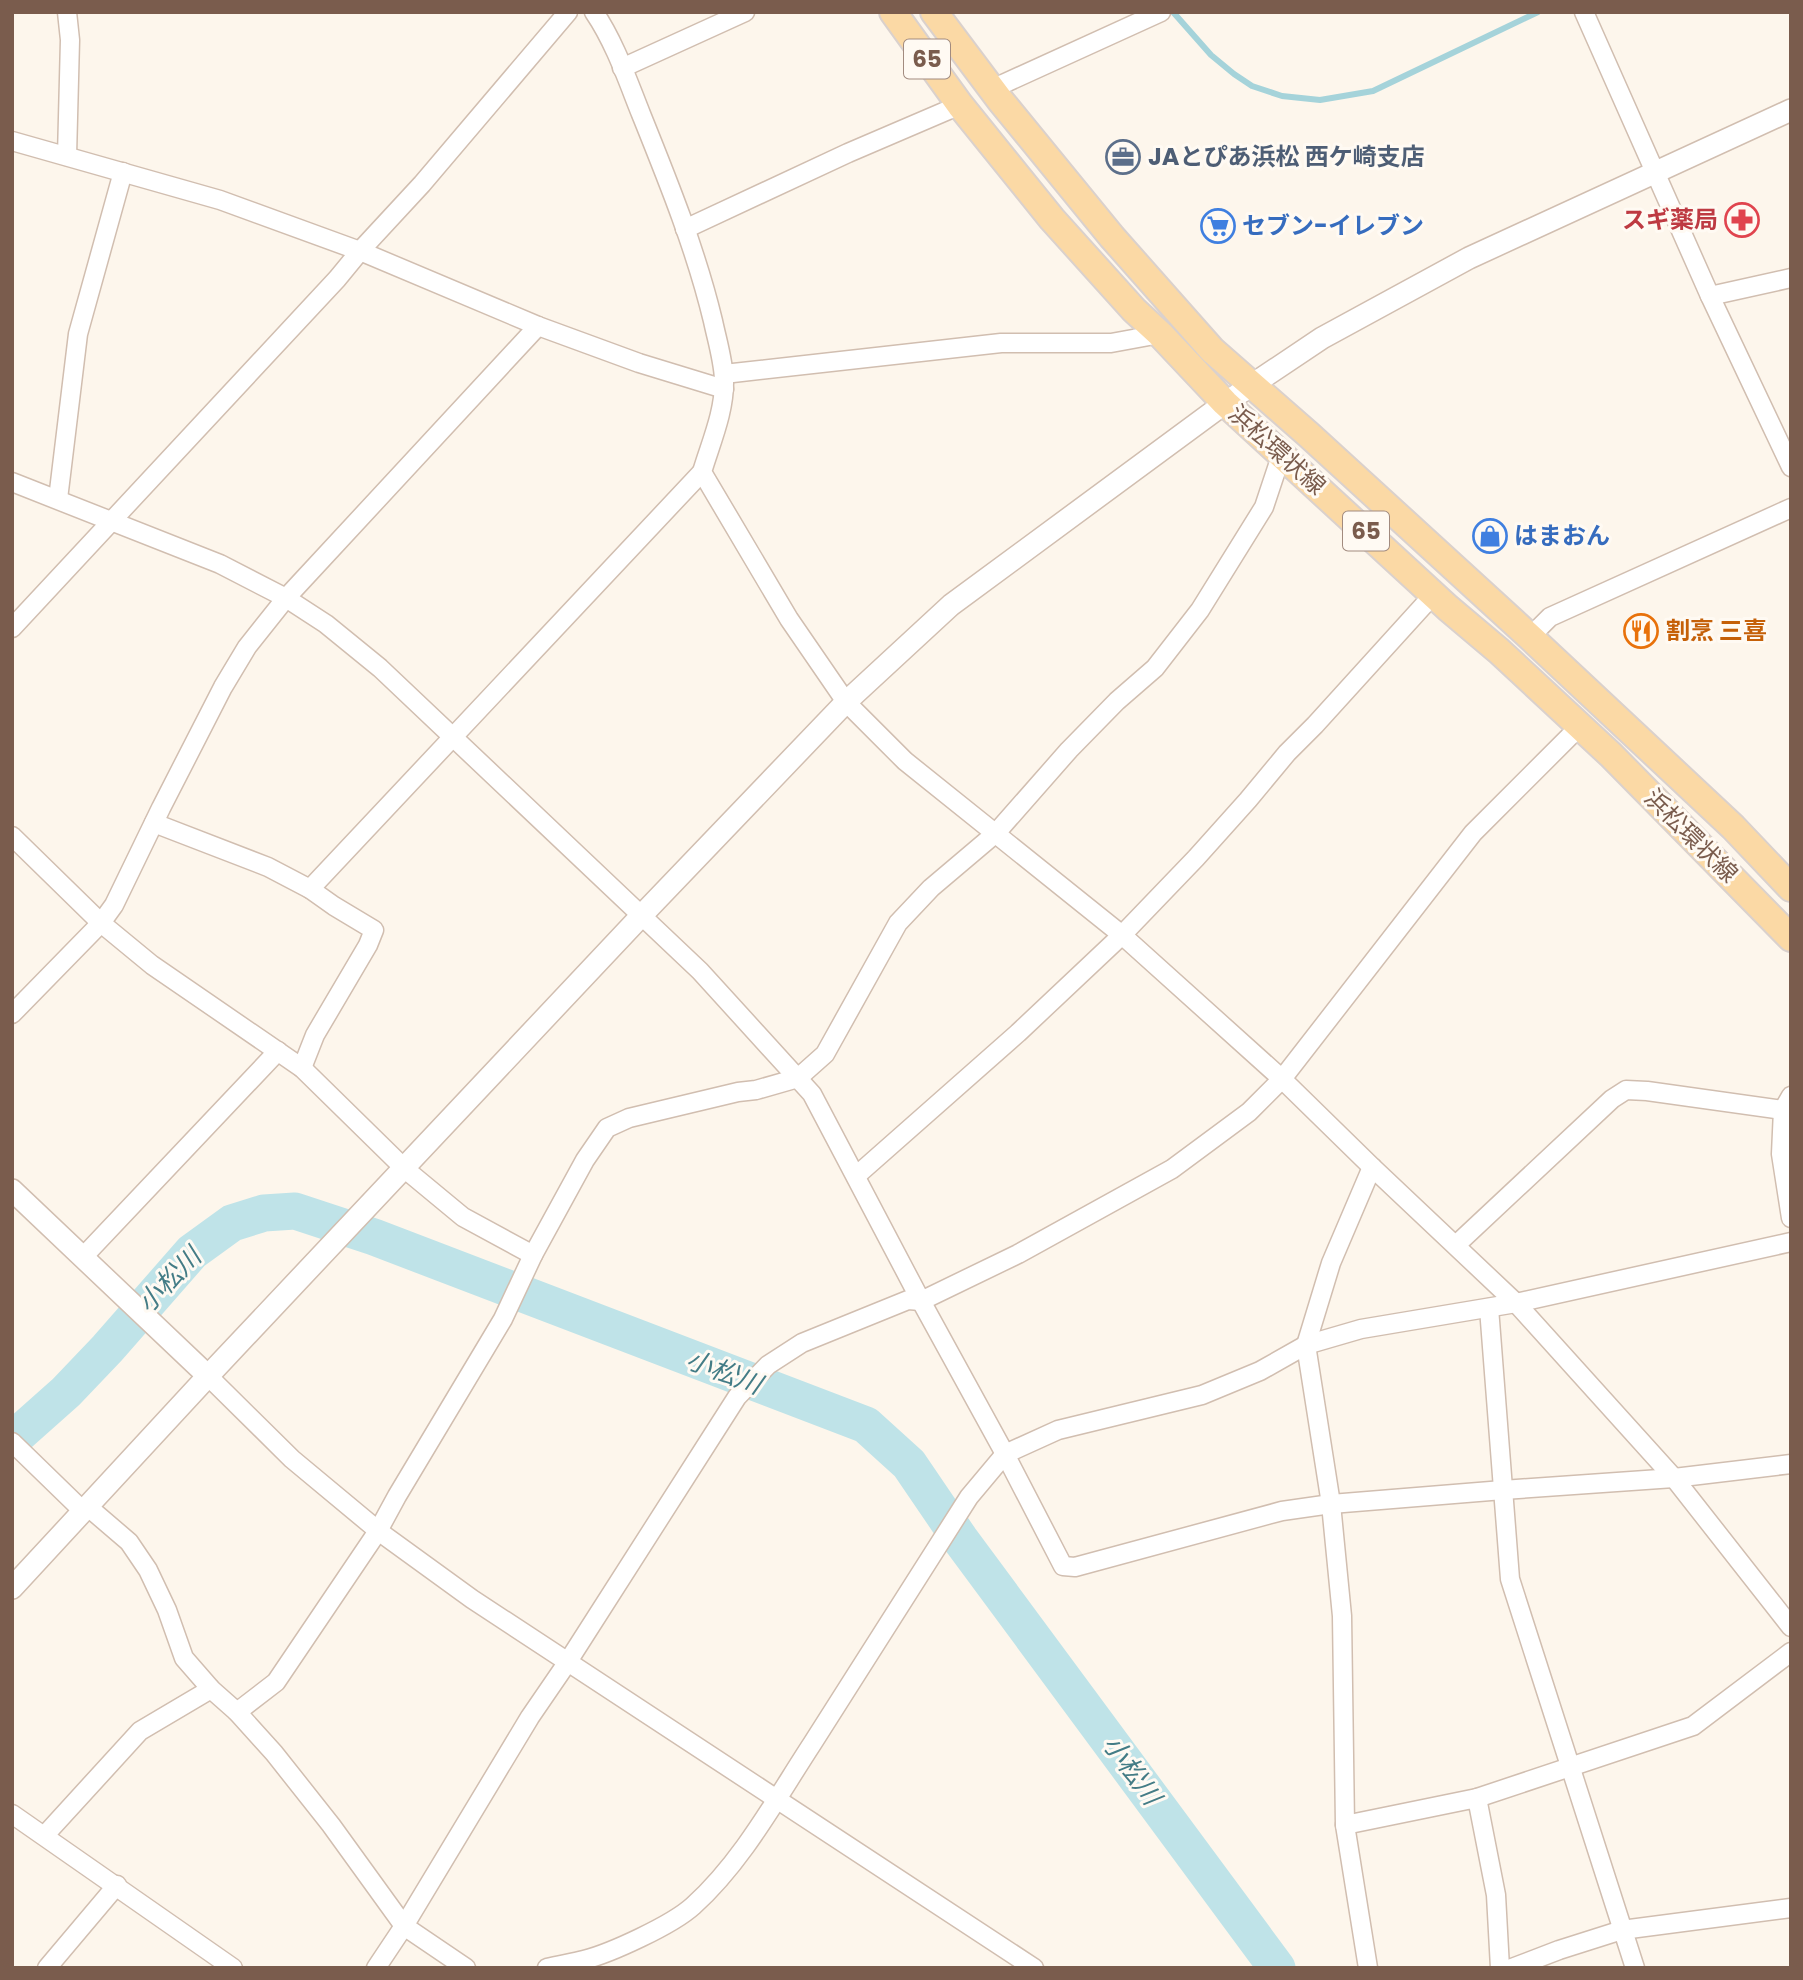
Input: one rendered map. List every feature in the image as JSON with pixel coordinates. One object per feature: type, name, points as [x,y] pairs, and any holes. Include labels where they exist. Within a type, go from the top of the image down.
[{"type":"main road","name":"浜松環状線","points":[[893,12],[960,105],[1052,219],[1134,310],[1225,403],[1580,726],[1791,938]]},
{"type":"main road","name":"浜松環状線","points":[[934,12],[992,89],[1112,237],[1212,350],[1530,637],[1733,827],[1791,888]]},
{"type":"street","points":[[67,12],[67,156]]},
{"type":"street","points":[[12,628],[337,279],[422,184],[568,12]]},
{"type":"street","points":[[310,889],[702,472],[721,409],[724,382],[708,301],[653,144],[606,30],[594,12]]},
{"type":"street","points":[[622,68],[746,12]]},
{"type":"street","points":[[1584,12],[1710,296],[1791,467]]},
{"type":"street","points":[[992,89],[1159,13]]},
{"type":"street","points":[[685,229],[848,153],[960,105]]},
{"type":"street","points":[[12,1588],[642,915],[846,702],[951,605],[1225,403],[1322,338],[1469,258],[1791,110]]},
{"type":"street","points":[[12,141],[220,200],[360,251],[538,326],[639,363],[724,382],[1000,343],[1111,343],[1160,334]]},
{"type":"street","points":[[58,499],[78,334],[123,172]]},
{"type":"street","points":[[1710,296],[1791,278]]},
{"type":"street","points":[[12,1014],[101,923],[114,905],[223,687],[247,647],[286,598],[538,326]]},
{"type":"street","points":[[237,1712],[276,1682],[378,1531],[508,1310],[533,1255],[584,1160],[607,1128],[629,1118],[798,1079],[825,1054],[898,923],[931,888],[996,833],[1069,750],[1117,701],[1155,668],[1200,610],[1264,507],[1282,453]]},
{"type":"street","points":[[702,472],[789,619],[846,702],[905,761],[1122,935],[1282,1079],[1516,1303],[1674,1478],[1791,1627]]},
{"type":"street","points":[[12,482],[220,564],[286,598],[326,624],[380,668],[700,971],[812,1094],[1063,1566],[1075,1567],[1282,1511],[1331,1504],[1674,1478],[1791,1464]]},
{"type":"street","points":[[1530,637],[1550,617],[1791,508]]},
{"type":"street","points":[[856,1176],[1018,1033],[1122,935],[1196,858],[1287,753],[1433,595]]},
{"type":"street","points":[[376,1968],[530,1717],[737,1397],[768,1365],[802,1343],[908,1300],[922,1301],[1018,1254],[1172,1169],[1249,1112],[1282,1079],[1473,833],[1580,726]]},
{"type":"street","points":[[154,823],[268,867],[310,889],[374,930],[368,945],[315,1035],[302,1068]]},
{"type":"street","points":[[12,836],[101,923],[152,965],[302,1068],[405,1169],[463,1217],[533,1255]]},
{"type":"street","points":[[83,1257],[278,1051]]},
{"type":"street","points":[[1456,1245],[1612,1099],[1626,1090],[1700,1100],[1787,1103],[1782,1154],[1791,1218]]},
{"type":"street","points":[[1368,1968],[1345,1825],[1342,1616],[1331,1504],[1306,1345],[1331,1263],[1372,1167]]},
{"type":"street","points":[[12,1189],[292,1459],[378,1531],[567,1663],[1034,1968]]},
{"type":"street","points":[[547,1968],[586,1960],[662,1926],[691,1908],[713,1886],[737,1858],[777,1798],[969,1497],[1005,1454],[1058,1430],[1202,1395],[1260,1371],[1306,1345],[1361,1329],[1516,1303],[1791,1242]]},
{"type":"street","points":[[1489,1308],[1510,1579],[1635,1968]]},
{"type":"street","points":[[18,1449],[85,1509],[129,1542],[148,1570],[167,1610],[184,1658],[274,1753],[331,1825],[404,1926],[466,1968]]},
{"type":"street","points":[[1345,1825],[1477,1798],[1693,1726],[1791,1652]]},
{"type":"street","points":[[45,1835],[139,1731],[211,1689]]},
{"type":"street","points":[[1477,1798],[1496,1895],[1500,1968]]},
{"type":"street","points":[[12,1814],[233,1968]]},
{"type":"street","points":[[47,1968],[117,1885]]},
{"type":"street","points":[[1511,1968],[1622,1930],[1791,1908]]},
{"type":"waterway","points":[[1173,12],[1211,55],[1252,86],[1282,96],[1320,100],[1373,91],[1538,12]]},
{"type":"waterway","name":"小松川","points":[[12,1440],[66,1392],[192,1252],[232,1223],[264,1213],[295,1211],[374,1237],[866,1425],[909,1464],[960,1539],[1277,1968]]},
{"type":"place","name":"JAとぴあ浜松 西ケ崎支店","points":[[1123,157]]},
{"type":"place","name":"スギ薬局","points":[[1742,220]]},
{"type":"place","name":"セブン-イレブン","points":[[1218,226]]},
{"type":"place","name":"はまおん","points":[[1490,536]]},
{"type":"place","name":"割烹 三喜","points":[[1641,631]]}]
